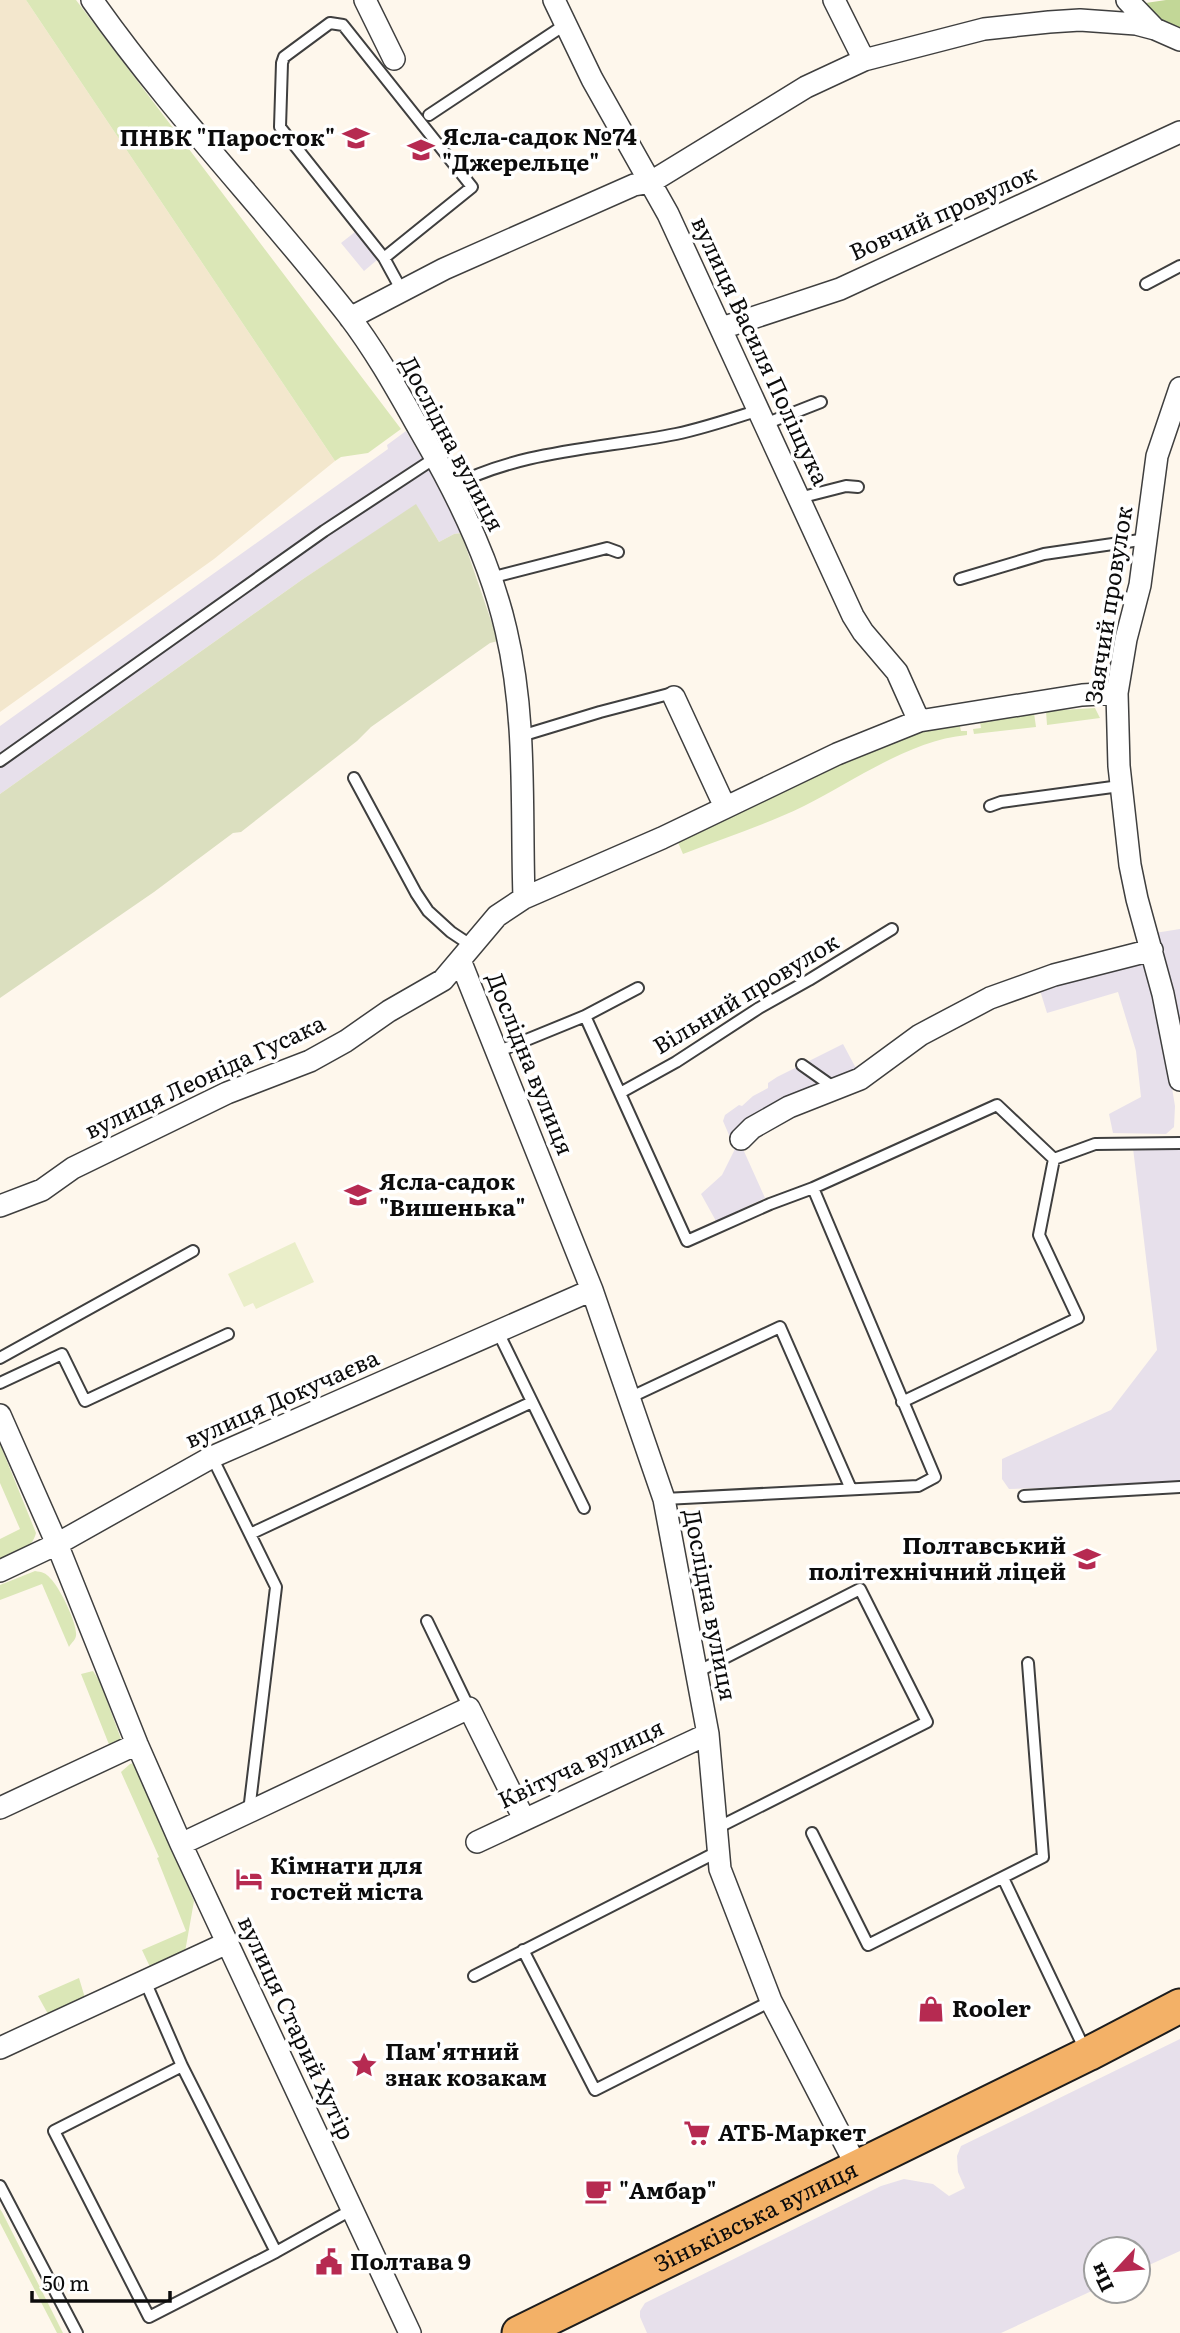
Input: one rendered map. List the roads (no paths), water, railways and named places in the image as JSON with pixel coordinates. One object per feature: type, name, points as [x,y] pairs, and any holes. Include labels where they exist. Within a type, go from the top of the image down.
[{"type":"main road","name":"Зіньківська вулиця","points":[[519,2333],[1088,2054],[1180,2006]]},
{"type":"street","name":"Дослідна вулиця","points":[[92,0],[195,131],[350,318],[382,366],[451,487],[490,578],[511,655],[521,736],[524,898]]},
{"type":"street","points":[[365,0],[394,59]]},
{"type":"street","name":"вулиця Василя Поліщука","points":[[554,0],[592,79],[668,214],[858,624],[897,672],[919,721]]},
{"type":"street","points":[[834,0],[864,60]]},
{"type":"street","points":[[1127,0],[1155,29]]},
{"type":"street","points":[[350,318],[444,269],[634,185],[650,182],[806,87],[864,60],[1010,25],[1080,20],[1136,24],[1180,40]]},
{"type":"street","name":"Вовчий провулок","points":[[722,328],[841,289],[1180,131]]},
{"type":"street","name":"Заячий провулок","points":[[1180,388],[1157,456],[1140,585],[1116,692],[1120,786],[1133,882],[1152,950],[1180,1080]]},
{"type":"street","points":[[466,953],[497,916],[524,898],[662,838],[837,754],[919,721],[1116,692]]},
{"type":"street","points":[[674,697],[725,807]]},
{"type":"street","points":[[741,1139],[752,1128],[777,1114],[807,1099],[860,1079],[932,1028],[990,998],[1054,975],[1152,950]]},
{"type":"street","name":"Дослідна вулиця","points":[[466,953],[497,1052],[592,1290],[664,1499],[708,1734],[720,1869],[771,2001],[857,2167]]},
{"type":"street","name":"вулиця Леоніда Гусака","points":[[0,1206],[42,1190],[73,1168],[227,1093],[316,1058],[443,980],[466,953]]},
{"type":"street","name":"вулиця Докучаєва","points":[[0,1571],[57,1544],[212,1457],[592,1290]]},
{"type":"street","name":"вулиця Старий Хутір","points":[[0,1415],[57,1544],[137,1744],[181,1844],[410,2333]]},
{"type":"street","points":[[181,1844],[469,1709],[524,1819]]},
{"type":"street","name":"Квітуча вулиця","points":[[477,1842],[708,1734]]},
{"type":"street","points":[[0,1808],[137,1744]]},
{"type":"street","points":[[0,2048],[227,1944]]},
{"type":"lane","points":[[384,258],[472,187],[343,25],[330,23],[284,57],[280,127],[384,258],[402,290]]},
{"type":"lane","points":[[429,115],[566,24]]},
{"type":"lane","points":[[1146,284],[1180,266]]},
{"type":"lane","points":[[451,487],[477,474],[515,462],[573,450],[674,435],[821,402]]},
{"type":"lane","points":[[0,761],[324,531],[435,458]]},
{"type":"lane","points":[[799,498],[846,486],[858,487]]},
{"type":"lane","points":[[960,579],[1044,554],[1147,539]]},
{"type":"lane","points":[[490,578],[607,548],[618,552]]},
{"type":"lane","points":[[521,736],[648,699],[669,694],[674,697]]},
{"type":"lane","points":[[354,778],[422,902],[466,953]]},
{"type":"lane","points":[[990,806],[1001,802],[1120,786]]},
{"type":"lane","name":"Вільний провулок","points":[[620,1093],[676,1062],[749,1014],[809,981],[891,929]]},
{"type":"lane","points":[[497,1052],[586,1016],[638,988]]},
{"type":"lane","points":[[586,1016],[687,1241],[997,1105],[1054,1159]]},
{"type":"lane","points":[[802,1065],[836,1089]]},
{"type":"lane","points":[[1054,1159],[1095,1144],[1180,1143]]},
{"type":"lane","points":[[902,1402],[1078,1318],[1039,1236],[1054,1159]]},
{"type":"lane","points":[[664,1499],[918,1486],[935,1477],[813,1188]]},
{"type":"lane","points":[[0,1358],[193,1251]]},
{"type":"lane","points":[[629,1398],[780,1327],[851,1489]]},
{"type":"lane","points":[[498,1332],[584,1508]]},
{"type":"lane","points":[[0,1383],[62,1354],[85,1401],[228,1334]]},
{"type":"lane","points":[[250,1534],[532,1402]]},
{"type":"lane","points":[[212,1457],[276,1587],[249,1811]]},
{"type":"lane","points":[[1024,1496],[1180,1488]]},
{"type":"lane","points":[[696,1672],[860,1589],[927,1722],[717,1828]]},
{"type":"lane","points":[[427,1621],[469,1709]]},
{"type":"lane","points":[[812,1833],[868,1945],[1043,1857],[1028,1664]]},
{"type":"lane","points":[[474,1976],[719,1851]]},
{"type":"lane","points":[[1003,1878],[1088,2054]]},
{"type":"lane","points":[[523,1951],[595,2090],[771,2001]]},
{"type":"lane","points":[[145,1981],[182,2066],[276,2252]]},
{"type":"lane","points":[[182,2066],[54,2131],[149,2317],[354,2209]]},
{"type":"lane","points":[[0,2186],[77,2333]]},
{"type":"place","name":"ПНВК \"Паросток\"","points":[[356,138]]},
{"type":"place","name":"Ясла-садок №74 \"Джерельце\"","points":[[421,150]]},
{"type":"place","name":"Ясла-садок \"Вишенька\"","points":[[358,1195]]},
{"type":"place","name":"Полтавський політехнічний ліцей","points":[[1087,1559]]},
{"type":"place","name":"Кімнати для гостей міста","points":[[249,1879]]},
{"type":"place","name":"Rooler","points":[[931,2009]]},
{"type":"place","name":"Пам'ятний знак козакам","points":[[364,2065]]},
{"type":"place","name":"АТБ-Маркет","points":[[697,2133]]},
{"type":"place","name":"\"Амбар\"","points":[[598,2191]]},
{"type":"place","name":"Полтава 9","points":[[329,2262]]}]
